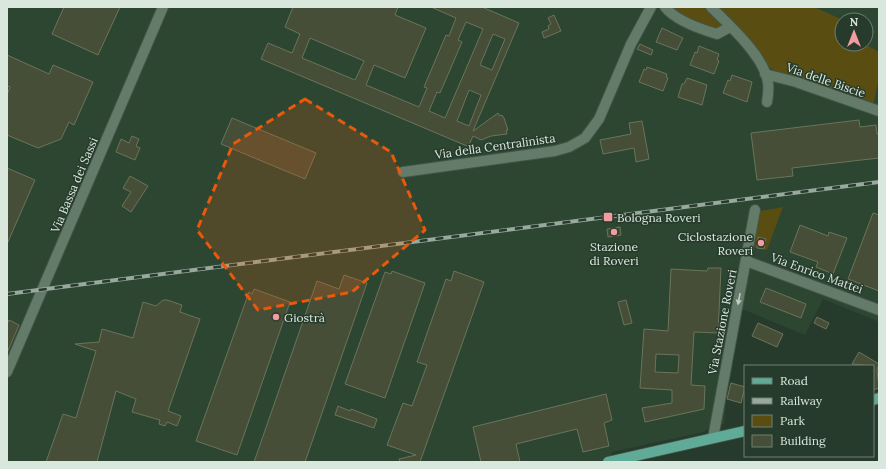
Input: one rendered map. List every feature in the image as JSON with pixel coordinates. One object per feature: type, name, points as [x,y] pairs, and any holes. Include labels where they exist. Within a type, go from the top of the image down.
[{"type":"main road","points":[[608,462],[744,431]]},
{"type":"street","name":"Via Bassa dei Sassi","points":[[7,372],[163,7]]},
{"type":"street","name":"Via della Centralinista","points":[[403,172],[555,151],[569,147],[585,138],[599,119],[631,44],[651,7]]},
{"type":"street","points":[[665,7],[673,15],[708,32],[717,34],[730,27]]},
{"type":"street","points":[[711,7],[760,63],[768,83],[767,102]]},
{"type":"street","name":"Via delle Biscie","points":[[765,74],[796,82],[837,98],[879,111]]},
{"type":"street","name":"Via Stazione Roveri","points":[[713,438],[755,210]]},
{"type":"street","name":"Via Enrico Mattei","points":[[746,261],[879,310]]},
{"type":"highlighted area","points":[[305,99],[391,152],[425,230],[352,292],[258,310],[197,230],[233,144]]},
{"type":"shaded area","points":[[7,7],[879,7],[879,322],[823,299],[805,335],[742,309],[726,400],[724,424],[710,427],[704,432],[612,452],[610,462],[7,462]]},
{"type":"green space","points":[[671,7],[705,7],[722,26],[716,32],[676,12]]},
{"type":"green space","points":[[717,7],[814,7],[834,16],[834,52],[874,52],[874,49],[879,52],[879,77],[873,106],[777,72],[769,67]]},
{"type":"green space","points":[[783,207],[767,250],[764,249],[766,239],[758,237],[757,248],[754,247],[760,211]]},
{"type":"building","points":[[64,7],[120,7],[98,55],[52,34]]},
{"type":"building","points":[[293,7],[398,7],[395,15],[426,28],[405,78],[374,65],[366,85],[419,107],[427,88],[424,87],[446,35],[449,36],[456,18],[431,7],[482,7],[519,23],[473,131],[498,113],[504,118],[508,130],[506,130],[507,134],[491,136],[481,140],[473,136],[469,145],[467,146],[261,59],[268,43],[292,53],[300,34],[285,27]],"holes":[[[466,22],[483,29],[445,118],[429,111],[437,92],[440,93],[462,42],[458,40]],[[493,34],[505,39],[492,70],[480,65]],[[310,38],[364,61],[355,80],[302,58]],[[469,90],[481,95],[469,126],[457,121]]]},
{"type":"building","points":[[554,15],[561,31],[544,38],[542,32],[549,29],[548,26],[551,24],[548,18]]},
{"type":"building","points":[[662,28],[683,38],[677,50],[656,42]]},
{"type":"building","points":[[640,44],[653,50],[651,55],[637,49]]},
{"type":"building","points":[[699,46],[719,54],[717,60],[719,61],[714,74],[690,65]]},
{"type":"building","points":[[7,55],[49,74],[53,65],[93,82],[74,125],[69,122],[61,139],[38,148],[7,135],[7,95],[10,87],[7,86]]},
{"type":"building","points":[[647,67],[667,74],[666,77],[668,78],[663,91],[639,82],[644,69],[646,70]]},
{"type":"building","points":[[732,75],[752,82],[747,102],[723,93],[728,80],[730,81]]},
{"type":"building","points":[[687,78],[707,85],[702,105],[678,97],[682,84],[684,84]]},
{"type":"building","points":[[232,118],[316,153],[305,179],[221,144]]},
{"type":"building","points":[[859,120],[860,127],[876,125],[877,134],[879,134],[879,158],[792,168],[793,176],[757,180],[751,133]]},
{"type":"building","points":[[642,121],[649,159],[636,162],[634,148],[603,154],[600,140],[631,134],[629,123]]},
{"type":"building","points":[[132,136],[139,139],[136,146],[140,148],[135,160],[116,152],[121,139],[129,143]]},
{"type":"building","points":[[7,168],[35,180],[7,244]]},
{"type":"building","points":[[130,176],[148,186],[131,212],[122,206],[131,192],[123,188]]},
{"type":"building","points":[[873,213],[879,215],[879,291],[848,279]]},
{"type":"building","points":[[800,225],[828,236],[829,232],[847,238],[833,274],[816,267],[818,262],[790,252]]},
{"type":"building","name":"Stazione di Roveri","points":[[620,227],[621,235],[608,237],[607,229]]},
{"type":"building","name":"Ciclostazione Roveri","points":[[758,237],[766,239],[764,249],[757,248]]},
{"type":"building","points":[[708,268],[721,268],[718,333],[694,332],[691,385],[705,386],[704,409],[645,422],[642,408],[672,403],[672,390],[640,388],[644,329],[668,331],[671,269],[707,271]],"holes":[[[656,354],[679,355],[678,373],[655,372]]]},
{"type":"building","points":[[392,271],[425,283],[385,398],[345,384],[385,272],[391,274]]},
{"type":"building","points":[[454,271],[484,282],[420,462],[400,462],[399,459],[416,455],[387,445],[403,403],[412,406],[427,365],[417,362],[446,279],[451,281]]},
{"type":"building","points":[[344,275],[367,283],[305,462],[254,462],[317,281],[339,289]]},
{"type":"building","points":[[766,288],[806,304],[801,318],[760,302]]},
{"type":"building","points":[[254,289],[290,302],[237,455],[196,441],[249,292],[252,294]]},
{"type":"building","points":[[163,300],[182,305],[180,312],[200,319],[168,411],[181,416],[177,426],[167,422],[165,426],[159,424],[160,420],[132,412],[136,399],[116,391],[97,462],[46,462],[63,414],[76,418],[96,351],[75,344],[99,342],[102,329],[133,338],[143,302],[156,306]]},
{"type":"building","points":[[626,300],[632,323],[624,325],[618,302]]},
{"type":"building","points":[[817,317],[829,323],[826,329],[814,323]]},
{"type":"building","points":[[9,320],[19,325],[7,353],[7,324]]},
{"type":"building","points":[[758,323],[783,334],[777,347],[752,336]]},
{"type":"building","points":[[859,352],[879,364],[877,370],[879,388],[874,390],[874,365],[852,364]]},
{"type":"building","points":[[731,383],[744,387],[741,403],[727,399]]},
{"type":"building","points":[[606,394],[612,420],[604,423],[609,446],[583,452],[577,429],[516,444],[520,462],[481,462],[473,427]]},
{"type":"building","points":[[338,406],[350,411],[351,409],[377,419],[374,428],[335,415]]},
{"type":"railway","points":[[7,294],[879,182]]},
{"type":"place","name":"Bologna Roveri","points":[[608,217]]},
{"type":"place","name":"Stazione di Roveri","points":[[614,232]]},
{"type":"place","name":"Ciclostazione Roveri","points":[[761,243]]},
{"type":"place","name":"Giostrà","points":[[276,317]]}]
